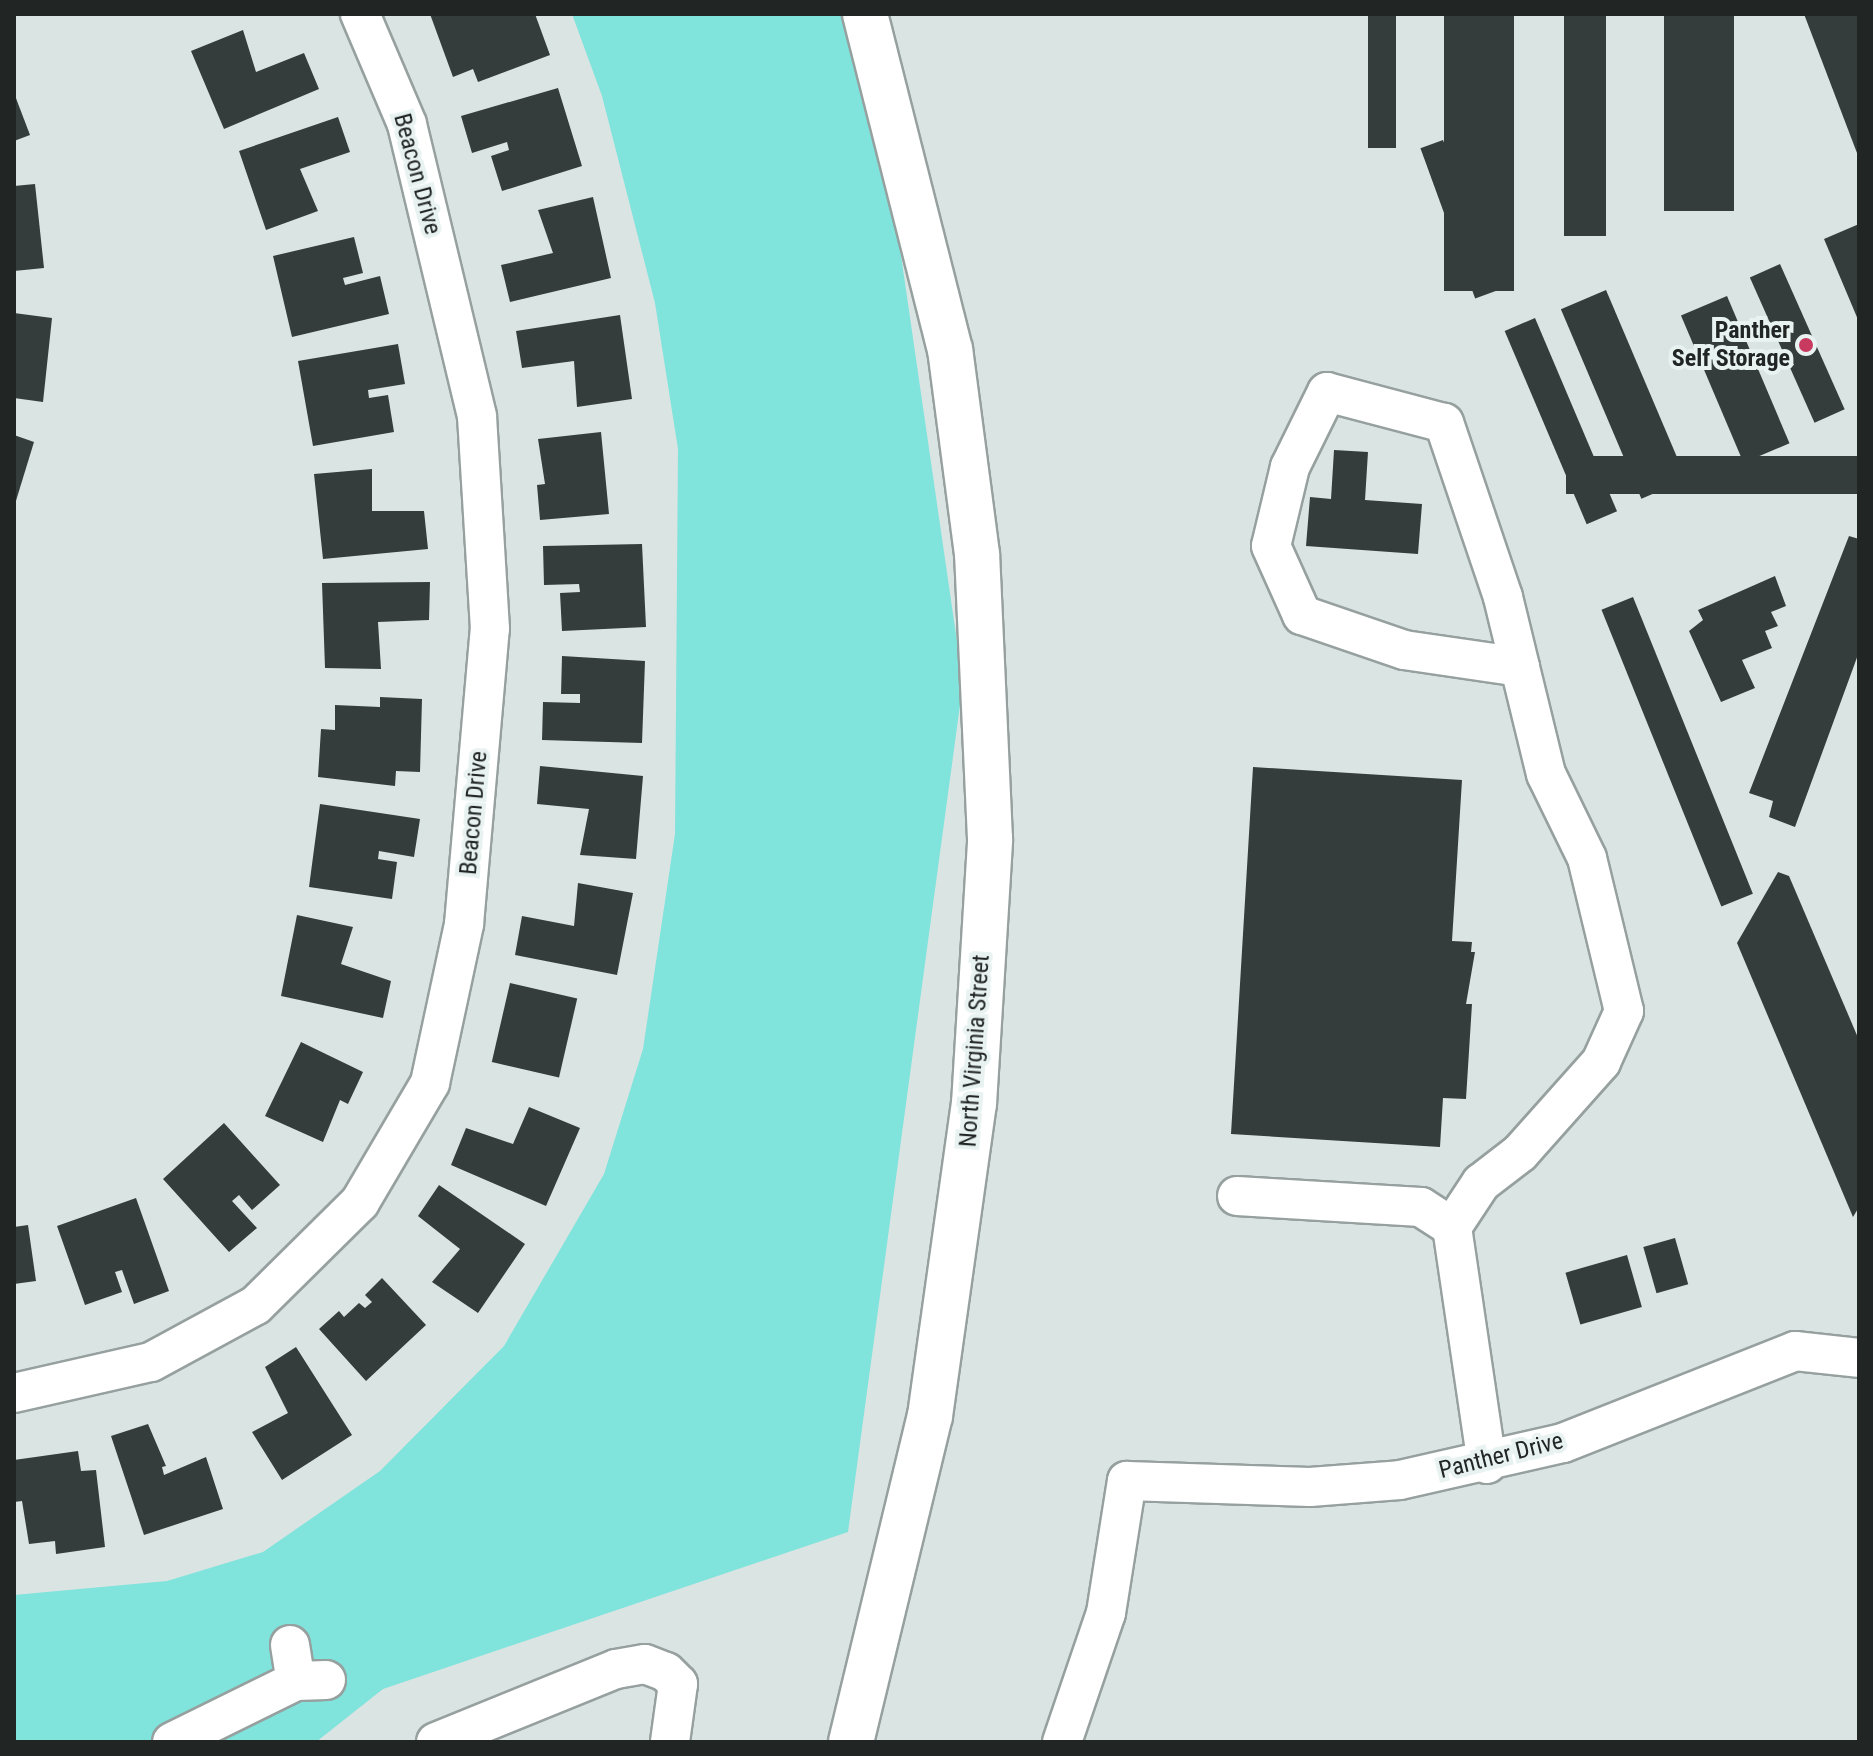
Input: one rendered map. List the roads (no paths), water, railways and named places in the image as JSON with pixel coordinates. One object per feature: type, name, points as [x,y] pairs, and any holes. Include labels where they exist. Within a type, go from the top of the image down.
[{"type":"main road","name":"North Virginia Street","points":[[851,1742],[930,1416],[974,1104],[990,839],[977,554],[950,350],[865,14]]},
{"type":"street","name":"Beacon Drive","points":[[14,1393],[151,1362],[256,1305],[360,1202],[430,1083],[464,924],[490,629],[479,446],[477,416],[407,124],[360,14]]},
{"type":"street","points":[[1487,1464],[1452,1227],[1481,1183],[1520,1153],[1601,1062],[1624,1011],[1587,858],[1546,774],[1503,597],[1444,423],[1327,392],[1290,467],[1271,546],[1302,615],[1404,650],[1520,667]]},
{"type":"street","points":[[1237,1196],[1421,1207],[1452,1227]]},
{"type":"street","name":"Panther Drive","points":[[1062,1742],[1106,1613],[1127,1481],[1310,1487],[1400,1480],[1487,1464],[1563,1443],[1795,1351],[1859,1358]]},
{"type":"street","points":[[436,1742],[616,1669],[645,1664],[666,1672],[678,1684],[670,1742]]},
{"type":"street","points":[[172,1742],[304,1669]]},
{"type":"place","name":"Panther Self Storage","points":[[1806,345]]}]
